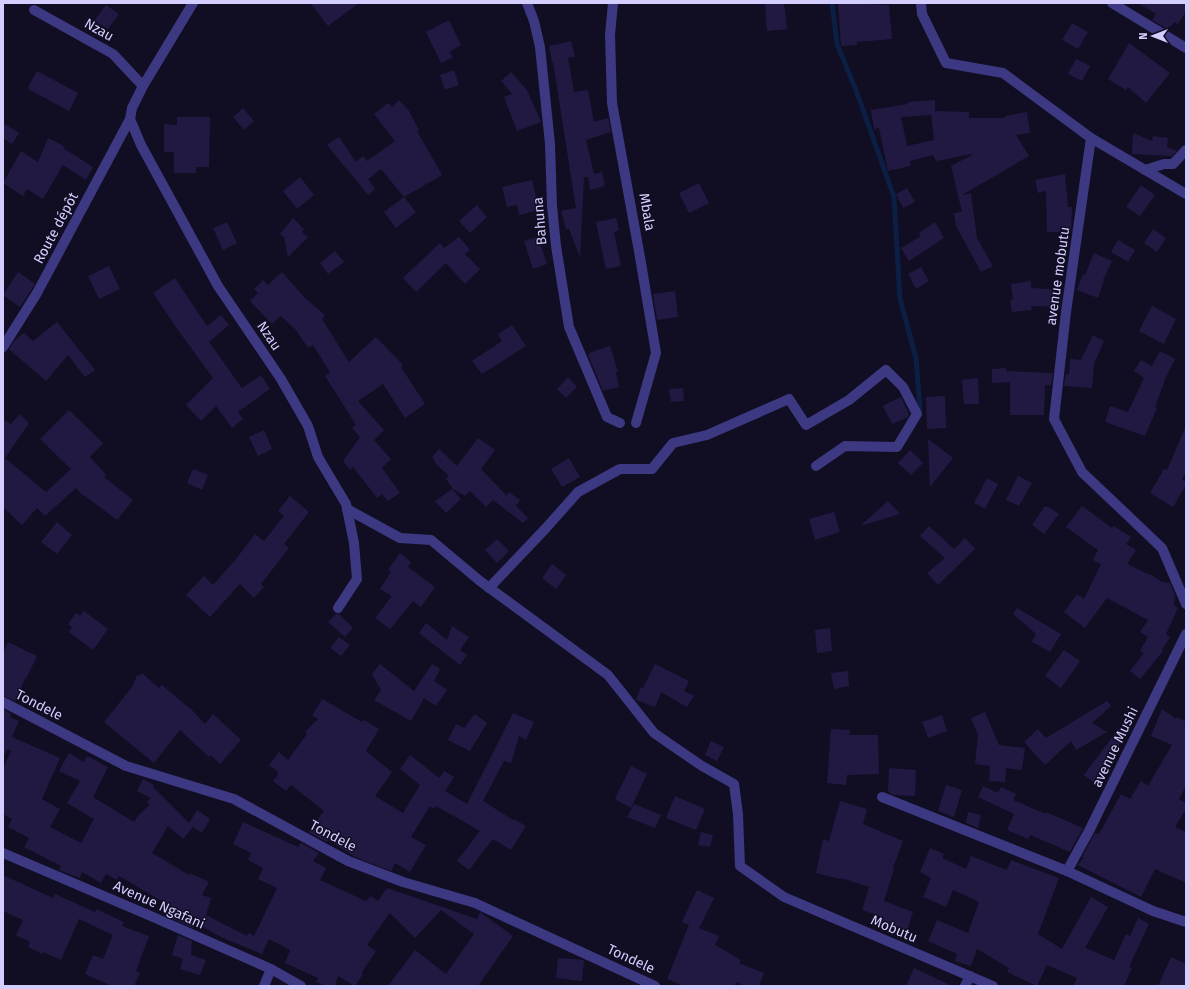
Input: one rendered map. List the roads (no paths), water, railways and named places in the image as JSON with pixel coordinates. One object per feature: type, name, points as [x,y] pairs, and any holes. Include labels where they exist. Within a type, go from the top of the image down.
[{"type":"street","points":[[130,119],[132,108],[143,86],[193,3]]},
{"type":"street","name":"Bahuna","points":[[527,3],[534,21],[540,47],[550,144],[552,206],[556,246],[569,327],[607,417],[620,423]]},
{"type":"street","name":"Mbala","points":[[613,3],[610,35],[612,103],[656,353],[636,423]]},
{"type":"street","points":[[921,3],[922,14],[946,63],[1003,72],[1092,138],[1186,194]]},
{"type":"street","points":[[1112,3],[1186,48]]},
{"type":"street","name":"Nzau","points":[[34,10],[113,54],[143,86]]},
{"type":"street","name":"Nzau","points":[[130,119],[141,145],[218,286],[281,379],[308,426],[318,457],[346,504],[354,543],[357,579],[338,608]]},
{"type":"street","name":"Route dépôt","points":[[3,347],[37,293],[130,119]]},
{"type":"street","name":"avenue mobutu","points":[[1092,138],[1066,312],[1054,419],[1082,472],[1162,548],[1186,604]]},
{"type":"street","points":[[1145,170],[1164,164],[1173,164],[1186,150]]},
{"type":"street","points":[[347,509],[400,538],[431,540],[489,588],[578,492],[620,469],[652,468],[673,443],[707,435],[789,399],[806,425],[850,400],[886,370],[903,387],[917,414],[897,447],[845,446],[816,466]]},
{"type":"street","name":"Mobutu","points":[[489,588],[608,675],[654,733],[702,766],[734,784],[738,814],[740,866],[784,898],[992,986]]},
{"type":"street","name":"avenue Mushi","points":[[1067,871],[1089,831],[1186,634]]},
{"type":"street","name":"Tondele","points":[[3,702],[126,766],[234,799],[348,861],[403,882],[475,903],[656,986]]},
{"type":"street","points":[[882,797],[1067,871],[1152,911],[1186,922]]},
{"type":"street","name":"Avenue Ngafani","points":[[3,853],[271,969],[302,986]]},
{"type":"street","points":[[264,986],[271,969]]},
{"type":"street","points":[[965,986],[970,976]]},
{"type":"waterway","points":[[832,3],[837,44],[856,90],[894,197],[900,299],[916,358],[920,409]]}]
